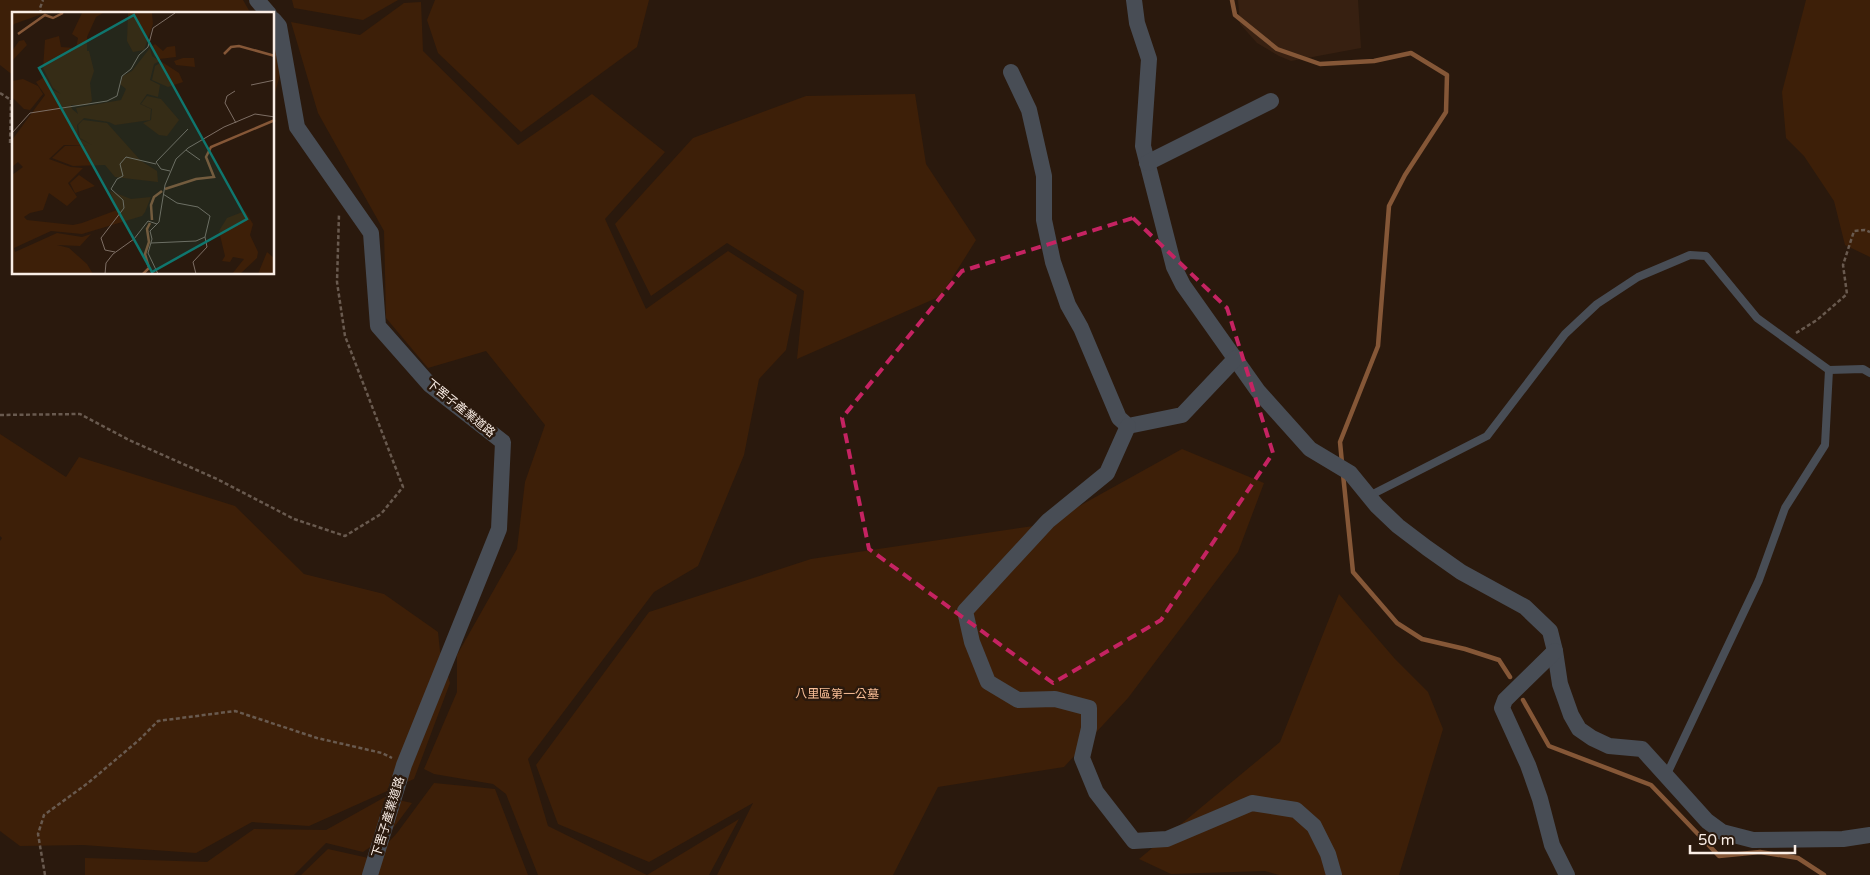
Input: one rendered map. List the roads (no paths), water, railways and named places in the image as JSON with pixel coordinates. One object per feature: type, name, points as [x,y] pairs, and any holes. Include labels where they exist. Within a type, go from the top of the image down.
[{"type":"street","points":[[257,0],[267,12]]},
{"type":"street","points":[[1134,0],[1138,23],[1149,59],[1142,146],[1174,267],[1183,285],[1258,391],[1310,449],[1350,473],[1398,526],[1461,572],[1524,607],[1550,632],[1560,684],[1571,715],[1579,729],[1609,746],[1642,749],[1707,821],[1722,832],[1753,840],[1843,838],[1870,835]]},
{"type":"street","name":"下罟子產業道路","points":[[275,21],[279,26],[297,127],[371,233],[378,326],[430,385],[504,442],[498,529],[404,765],[370,875]]},
{"type":"street","points":[[1011,72],[1029,110],[1044,176],[1044,220],[1053,262],[1068,305],[1082,328],[1118,418],[1128,426],[1182,416],[1236,358]]},
{"type":"street","points":[[1147,163],[1271,101]]},
{"type":"street","points":[[1128,426],[1108,473],[1048,521],[966,611],[972,642],[988,682],[1018,700],[1055,698],[1089,708],[1089,728],[1082,758],[1096,792],[1134,842],[1167,839],[1252,802],[1296,810],[1314,826],[1328,854],[1334,875]]},
{"type":"street","points":[[1555,651],[1504,700],[1502,708],[1528,765],[1552,845],[1567,875]]},
{"type":"lane","points":[[1369,496],[1487,436],[1565,334],[1596,304],[1638,277],[1690,255],[1706,256],[1757,318],[1829,370],[1863,369],[1870,373]]},
{"type":"lane","points":[[1666,776],[1759,580],[1785,508],[1825,445],[1829,370]]},
{"type":"waterway","points":[[1232,0],[1235,15],[1277,49],[1320,64],[1374,61],[1411,53],[1447,75],[1446,112],[1405,175],[1389,206],[1378,346],[1340,442],[1342,463]]},
{"type":"waterway","points":[[1343,474],[1353,572],[1397,623],[1422,639],[1465,649],[1499,660],[1510,677]]},
{"type":"waterway","points":[[1523,700],[1549,746],[1651,785],[1719,856],[1760,852],[1798,858],[1824,875]]},
{"type":"park label","name":"八里區第一公墓","points":[[837,694]]}]
